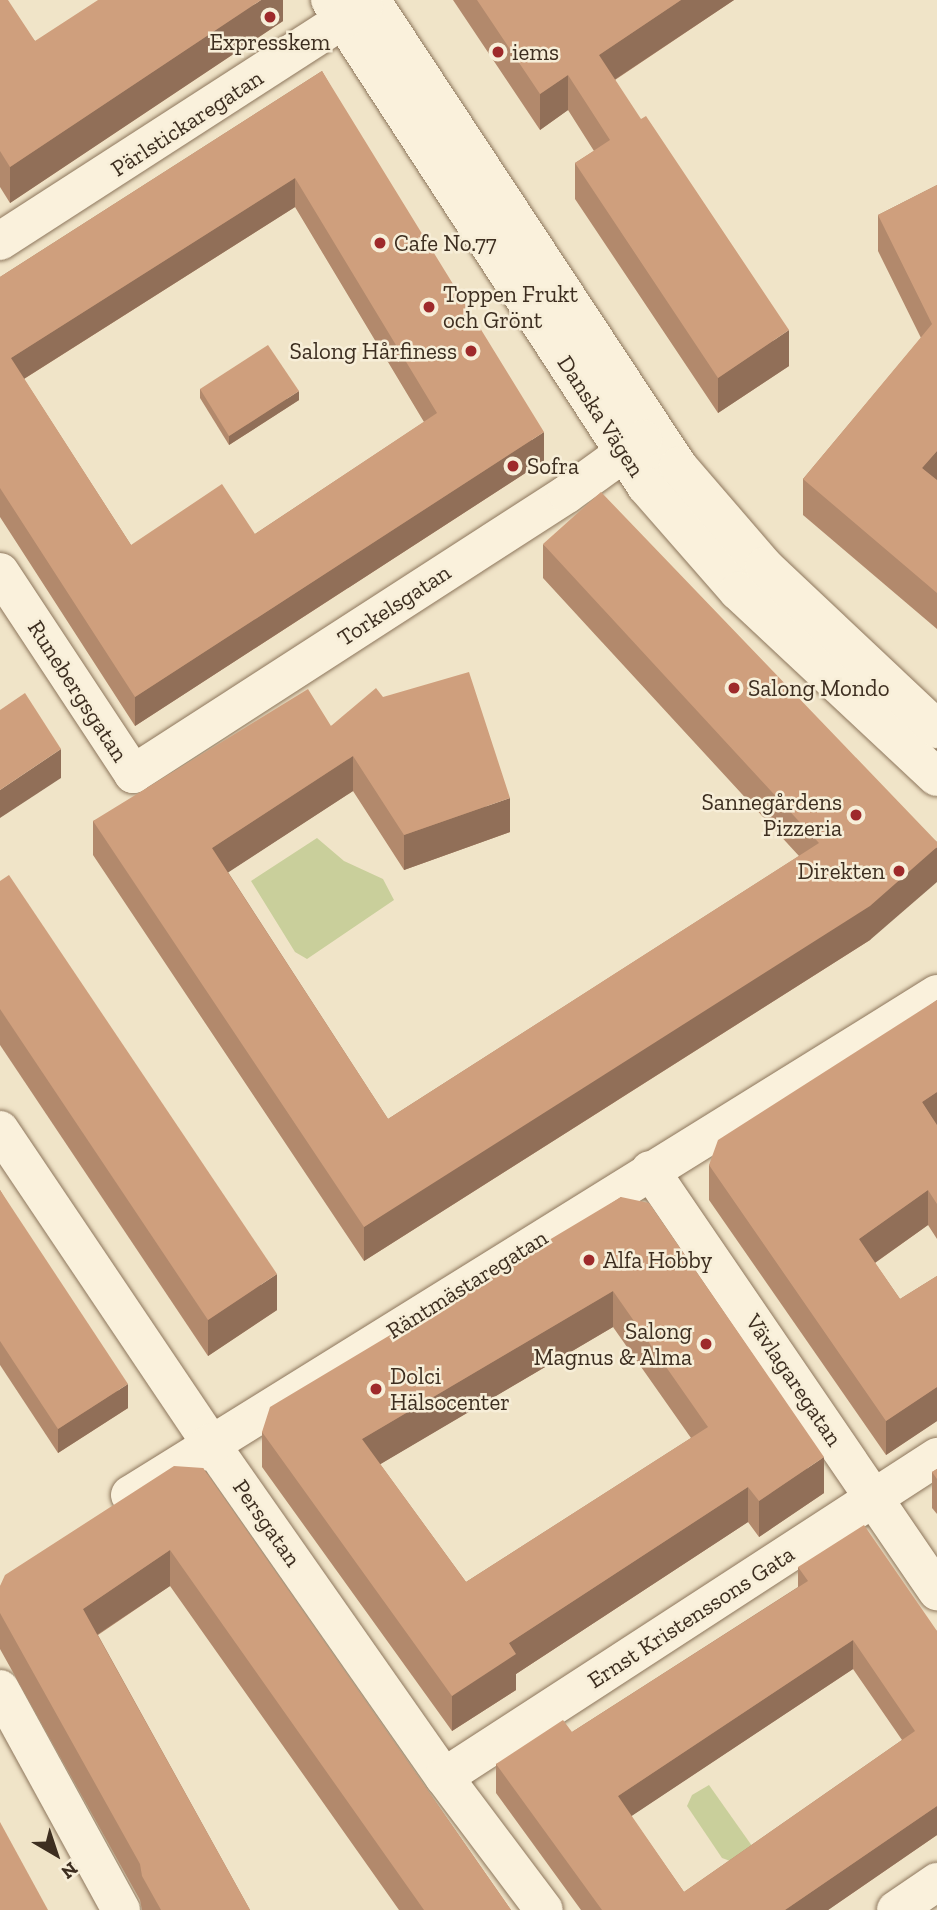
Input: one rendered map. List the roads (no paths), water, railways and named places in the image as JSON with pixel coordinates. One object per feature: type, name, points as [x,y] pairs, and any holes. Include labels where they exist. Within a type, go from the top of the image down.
[{"type":"street","name":"Pärlstickaregatan","points":[[0,241],[354,5]]},
{"type":"street","name":"Danska Vägen","points":[[354,5],[639,442],[764,566],[937,729]]},
{"type":"street","name":"Danska Vägen","points":[[639,442],[646,486],[737,591],[937,777]]},
{"type":"street","name":"Torkelsgatan","points":[[133,774],[567,494],[639,442]]},
{"type":"street","name":"Runebergsgatan","points":[[0,572],[133,774]]},
{"type":"street","name":"Räntmästaregatan","points":[[102,1514],[210,1443],[937,994]]},
{"type":"street","name":"Persgatan","points":[[0,1130],[210,1443],[444,1776],[544,1910]]},
{"type":"street","name":"Vävlagaregatan","points":[[650,1170],[937,1591]]},
{"type":"street","name":"Ernst Kristenssons Gata","points":[[444,1776],[937,1457]]},
{"type":"street","points":[[0,1689],[121,1910]]},
{"type":"street","points":[[896,1910],[937,1882]]},
{"type":"place","name":"Expresskem","points":[[270,17]]},
{"type":"place","name":"iems","points":[[498,52]]},
{"type":"place","name":"Cafe No.77","points":[[380,243]]},
{"type":"place","name":"Toppen Frukt och Grönt","points":[[429,307]]},
{"type":"place","name":"Salong Hårfiness","points":[[471,351]]},
{"type":"place","name":"Sofra","points":[[513,466]]},
{"type":"place","name":"Salong Mondo","points":[[734,688]]},
{"type":"place","name":"Sannegårdens Pizzeria","points":[[856,815]]},
{"type":"place","name":"Direkten","points":[[899,871]]},
{"type":"place","name":"Alfa Hobby","points":[[589,1260]]},
{"type":"place","name":"Salong Magnus & Alma","points":[[706,1344]]},
{"type":"place","name":"Dolci Hälsocenter","points":[[376,1389]]}]
